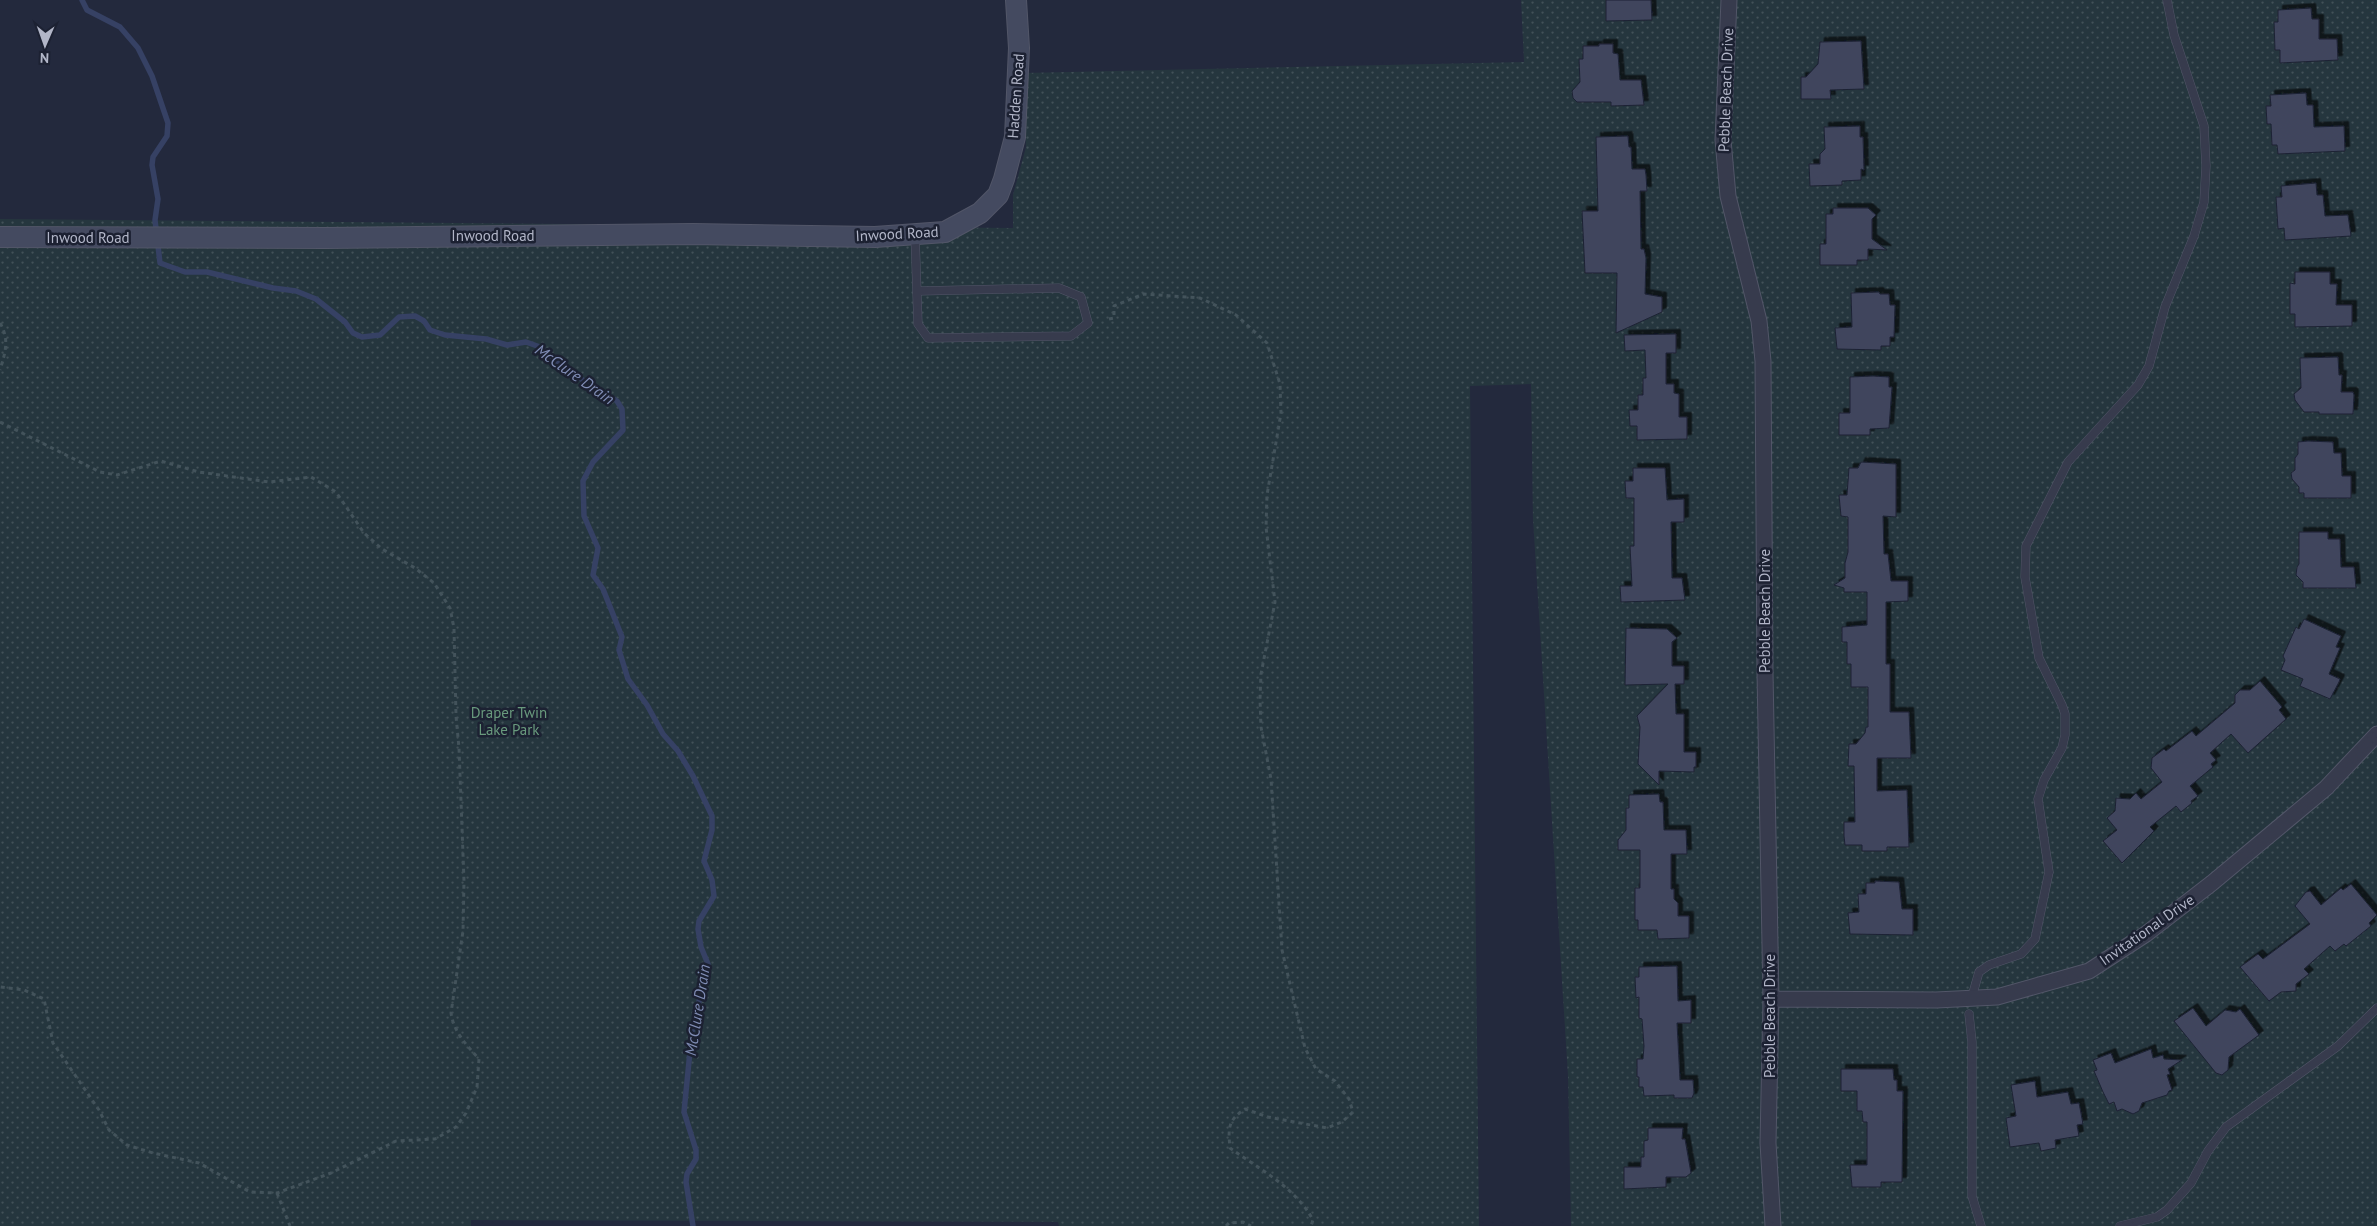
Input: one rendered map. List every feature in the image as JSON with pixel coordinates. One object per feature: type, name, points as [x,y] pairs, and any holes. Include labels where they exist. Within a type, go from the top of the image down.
[{"type":"street","name":"Hadden Road","points":[[980,213],[998,196],[1015,137],[1019,48],[1016,0]]},
{"type":"street","name":"Pebble Beach Drive","points":[[1729,0],[1723,140],[1728,196],[1759,321],[1763,360],[1765,672],[1771,999],[1768,1143],[1773,1226]]},
{"type":"street","name":"Inwood Road","points":[[0,238],[326,238],[693,234],[875,237],[944,232],[980,213]]},
{"type":"street","name":"Invitational Drive","points":[[1771,999],[1936,1000],[1998,997],[2089,971],[2146,934],[2212,883],[2326,788],[2377,734]]},
{"type":"lane","points":[[1972,993],[1976,977],[1983,968],[2021,954],[2035,939],[2049,872],[2038,799],[2044,780],[2062,748],[2065,735],[2065,714],[2038,650],[2025,576],[2026,546],[2068,462],[2138,384],[2149,366],[2165,307],[2194,236],[2204,202],[2206,166],[2204,126],[2174,35],[2167,0]]},
{"type":"lane","points":[[915,234],[918,324],[928,338],[1071,336],[1088,323],[1081,297],[1059,288],[918,291]]},
{"type":"lane","points":[[2120,1226],[2157,1217],[2167,1210],[2191,1183],[2208,1150],[2226,1128],[2338,1046],[2377,1008]]},
{"type":"lane","points":[[1969,1014],[1972,1042],[1972,1196],[1981,1226]]},
{"type":"path","points":[[1109,320],[1114,318],[1114,306],[1144,294],[1200,298],[1236,314],[1268,343],[1280,384],[1281,412],[1267,496],[1266,527],[1275,602],[1262,666],[1260,699],[1261,727],[1271,779],[1282,950],[1304,1048],[1316,1069],[1335,1081],[1350,1099],[1353,1112],[1342,1122],[1328,1128],[1268,1117],[1245,1109],[1235,1116],[1230,1124],[1229,1137],[1230,1148],[1292,1194],[1306,1207],[1313,1220],[1311,1226]]},
{"type":"path","points":[[0,324],[4,330],[7,349],[0,370]]},
{"type":"path","points":[[0,422],[100,472],[117,475],[161,461],[199,472],[269,482],[312,477],[336,492],[364,533],[382,550],[415,568],[434,583],[450,608],[454,628],[464,881],[463,931],[450,1013],[458,1036],[479,1059],[478,1087],[466,1113],[456,1127],[435,1139],[396,1141],[331,1173],[277,1193],[250,1192],[199,1162],[153,1153],[127,1145],[108,1130],[98,1110],[53,1043],[44,999],[24,990],[0,987]]},
{"type":"path","points":[[277,1193],[290,1226]]},
{"type":"path","points":[[1226,1226],[1229,1223],[1243,1222],[1251,1226]]},
{"type":"green space","name":"Draper Twin Lake Park","points":[[1521,0],[2377,0],[2377,1226],[1571,1226],[1568,1076],[1533,519],[1531,384],[1470,386],[1479,1226],[1059,1226],[1058,1222],[471,1220],[471,1226],[0,1226],[0,219],[1013,228],[1013,195],[1026,147],[1024,73],[1524,62]]},
{"type":"building","points":[[1606,0],[1651,0],[1652,20],[1606,21]]},
{"type":"building","points":[[2311,8],[2312,19],[2319,19],[2319,39],[2337,39],[2338,60],[2280,63],[2280,50],[2275,50],[2274,22],[2278,22],[2278,10]]},
{"type":"building","points":[[1861,41],[1864,89],[1830,90],[1831,99],[1801,99],[1801,77],[1806,77],[1818,64],[1820,42]]},
{"type":"building","points":[[1599,44],[1613,44],[1613,53],[1618,54],[1620,80],[1641,80],[1644,105],[1611,106],[1611,102],[1577,102],[1573,98],[1572,91],[1580,82],[1579,59],[1583,59],[1583,46],[1599,46]]},
{"type":"building","points":[[2306,93],[2307,105],[2313,105],[2314,127],[2344,126],[2345,151],[2278,154],[2277,145],[2272,145],[2271,124],[2267,124],[2266,106],[2271,106],[2270,95]]},
{"type":"building","points":[[1860,126],[1860,137],[1863,137],[1864,170],[1861,169],[1861,180],[1842,181],[1842,185],[1810,186],[1809,164],[1820,164],[1820,154],[1825,149],[1824,127]]},
{"type":"building","points":[[1628,136],[1629,147],[1631,147],[1632,169],[1645,169],[1646,175],[1647,191],[1640,191],[1641,249],[1644,249],[1646,258],[1645,294],[1662,297],[1662,312],[1616,333],[1617,273],[1585,273],[1582,211],[1598,211],[1596,137]]},
{"type":"building","points":[[2316,183],[2317,195],[2323,195],[2325,216],[2348,215],[2351,236],[2285,240],[2284,228],[2278,229],[2276,197],[2282,197],[2281,186]]},
{"type":"building","points":[[1833,208],[1868,208],[1876,215],[1872,219],[1872,239],[1887,250],[1868,249],[1868,260],[1857,260],[1857,265],[1820,265],[1820,244],[1826,244],[1826,214],[1833,214]]},
{"type":"building","points":[[2295,272],[2330,272],[2330,284],[2337,284],[2336,305],[2352,305],[2352,326],[2295,327],[2295,314],[2290,314],[2290,283],[2295,284]]},
{"type":"building","points":[[1879,292],[1880,294],[1889,294],[1890,305],[1895,305],[1894,337],[1890,337],[1890,346],[1881,346],[1881,350],[1837,349],[1835,328],[1852,327],[1851,293]]},
{"type":"building","points":[[1676,334],[1676,353],[1666,353],[1666,384],[1674,384],[1674,393],[1679,394],[1679,417],[1687,417],[1687,439],[1637,440],[1637,426],[1630,426],[1629,410],[1638,410],[1638,395],[1643,395],[1643,378],[1646,378],[1645,350],[1625,351],[1624,335]]},
{"type":"building","points":[[2338,357],[2339,375],[2342,375],[2341,392],[2353,392],[2353,414],[2304,412],[2295,400],[2294,394],[2301,388],[2300,358]]},
{"type":"building","points":[[1850,377],[1889,377],[1889,387],[1892,387],[1889,428],[1870,429],[1870,435],[1839,435],[1839,413],[1850,413]]},
{"type":"building","points":[[2298,442],[2333,442],[2334,453],[2341,453],[2342,476],[2351,476],[2351,498],[2304,498],[2304,493],[2299,493],[2299,487],[2292,479],[2291,473],[2295,470]]},
{"type":"building","points":[[1861,462],[1896,464],[1896,517],[1883,516],[1884,554],[1888,554],[1891,581],[1908,581],[1908,601],[1886,602],[1886,664],[1890,664],[1890,712],[1909,712],[1911,758],[1877,758],[1877,791],[1907,790],[1909,847],[1887,847],[1887,851],[1862,851],[1862,845],[1845,845],[1844,836],[1844,822],[1855,822],[1854,766],[1848,766],[1849,744],[1856,744],[1865,733],[1866,727],[1868,727],[1868,687],[1851,687],[1851,664],[1847,664],[1847,642],[1842,642],[1842,627],[1867,625],[1867,592],[1844,592],[1844,588],[1834,585],[1845,578],[1845,563],[1848,552],[1848,517],[1841,516],[1839,495],[1847,495],[1849,468],[1858,468]]},
{"type":"building","points":[[1633,468],[1665,468],[1667,500],[1684,499],[1684,522],[1671,522],[1672,578],[1682,578],[1685,600],[1621,602],[1620,586],[1632,586],[1630,546],[1634,546],[1634,498],[1626,498],[1625,481],[1633,481]]},
{"type":"building","points":[[2299,532],[2328,532],[2328,539],[2340,539],[2341,567],[2354,567],[2356,588],[2303,588],[2303,582],[2296,575],[2299,564]]},
{"type":"building","points":[[2304,619],[2341,636],[2336,647],[2340,648],[2329,674],[2340,679],[2330,699],[2300,686],[2303,679],[2281,670],[2285,660],[2283,656],[2296,627],[2299,629]]},
{"type":"building","points":[[1626,628],[1667,629],[1677,638],[1672,642],[1672,666],[1684,666],[1684,684],[1675,684],[1676,714],[1684,714],[1684,752],[1696,752],[1696,767],[1694,767],[1694,772],[1659,771],[1659,785],[1638,764],[1640,727],[1637,716],[1668,684],[1625,685]]},
{"type":"building","points":[[2260,681],[2282,707],[2279,710],[2286,719],[2248,753],[2231,734],[2210,753],[2216,760],[2211,764],[2213,767],[2190,786],[2198,796],[2181,812],[2176,806],[2150,827],[2154,831],[2122,863],[2103,841],[2117,830],[2107,818],[2115,811],[2116,798],[2130,799],[2136,793],[2141,799],[2162,782],[2151,768],[2152,758],[2164,749],[2166,751],[2192,731],[2196,736],[2235,703],[2235,695],[2240,690],[2250,690]]},
{"type":"building","points":[[1659,794],[1660,802],[1663,802],[1664,830],[1686,830],[1687,854],[1671,854],[1671,889],[1674,889],[1674,899],[1678,903],[1678,916],[1689,916],[1689,938],[1658,939],[1657,930],[1638,930],[1638,920],[1635,920],[1635,888],[1640,888],[1640,850],[1618,850],[1618,840],[1626,830],[1626,808],[1629,808],[1629,795]]},
{"type":"building","points":[[1875,881],[1899,882],[1902,909],[1913,909],[1913,935],[1850,934],[1848,913],[1859,912],[1858,894],[1866,894],[1866,883],[1875,883]]},
{"type":"building","points":[[2351,884],[2377,915],[2369,923],[2371,926],[2346,946],[2344,944],[2335,951],[2330,946],[2304,969],[2309,974],[2296,984],[2296,991],[2281,992],[2269,1001],[2240,967],[2258,954],[2263,959],[2310,924],[2295,906],[2306,892],[2310,891],[2321,905],[2341,888],[2343,890]]},
{"type":"building","points":[[1677,966],[1678,1001],[1691,1000],[1691,1023],[1677,1023],[1680,1080],[1693,1080],[1694,1093],[1692,1098],[1674,1098],[1674,1095],[1644,1096],[1643,1087],[1639,1087],[1639,1077],[1637,1077],[1637,1059],[1643,1059],[1644,1046],[1642,1019],[1639,1018],[1639,997],[1636,998],[1635,977],[1639,977],[1639,967]]},
{"type":"building","points":[[2193,1008],[2206,1026],[2225,1010],[2236,1012],[2240,1009],[2259,1035],[2229,1057],[2228,1070],[2222,1075],[2216,1073],[2174,1021]]},
{"type":"building","points":[[2151,1049],[2153,1058],[2163,1055],[2164,1059],[2182,1060],[2168,1069],[2170,1074],[2167,1075],[2172,1090],[2167,1095],[2142,1103],[2139,1111],[2133,1114],[2122,1109],[2117,1111],[2114,1102],[2109,1104],[2103,1092],[2094,1071],[2097,1070],[2093,1060],[2111,1053],[2115,1063]]},
{"type":"building","points":[[1841,1069],[1893,1069],[1894,1080],[1897,1080],[1897,1091],[1903,1091],[1902,1182],[1881,1182],[1881,1187],[1852,1187],[1850,1165],[1867,1165],[1867,1122],[1863,1122],[1862,1111],[1857,1111],[1857,1091],[1841,1091]]},
{"type":"building","points":[[2035,1081],[2037,1097],[2068,1092],[2071,1104],[2079,1103],[2083,1124],[2077,1125],[2079,1136],[2055,1140],[2056,1148],[2041,1151],[2039,1143],[2010,1147],[2006,1118],[2016,1116],[2011,1085]]},
{"type":"building","points":[[1648,1128],[1683,1128],[1682,1139],[1685,1139],[1691,1173],[1686,1177],[1666,1177],[1666,1187],[1624,1189],[1624,1167],[1641,1167],[1641,1157],[1644,1157],[1644,1141],[1648,1140]]},
{"type":"waterway","name":"McClure Drain","points":[[82,0],[87,10],[120,27],[138,48],[152,76],[168,123],[167,136],[153,157],[152,165],[158,199],[155,220],[160,263],[185,272],[207,272],[273,288],[296,291],[316,299],[345,322],[353,333],[362,337],[380,335],[399,317],[415,316],[424,321],[430,330],[445,335],[486,339],[507,345],[526,342],[540,347],[565,369],[617,401],[622,409],[623,430],[593,462],[583,481],[584,516],[598,548],[593,575],[603,589],[622,637],[619,650],[628,679],[647,705],[663,734],[678,751],[693,776],[712,816],[712,830],[704,861],[712,880],[714,896],[699,921],[698,929],[701,947],[708,964],[692,1031],[684,1112],[696,1150],[696,1159],[687,1174],[686,1182],[693,1226]]}]
